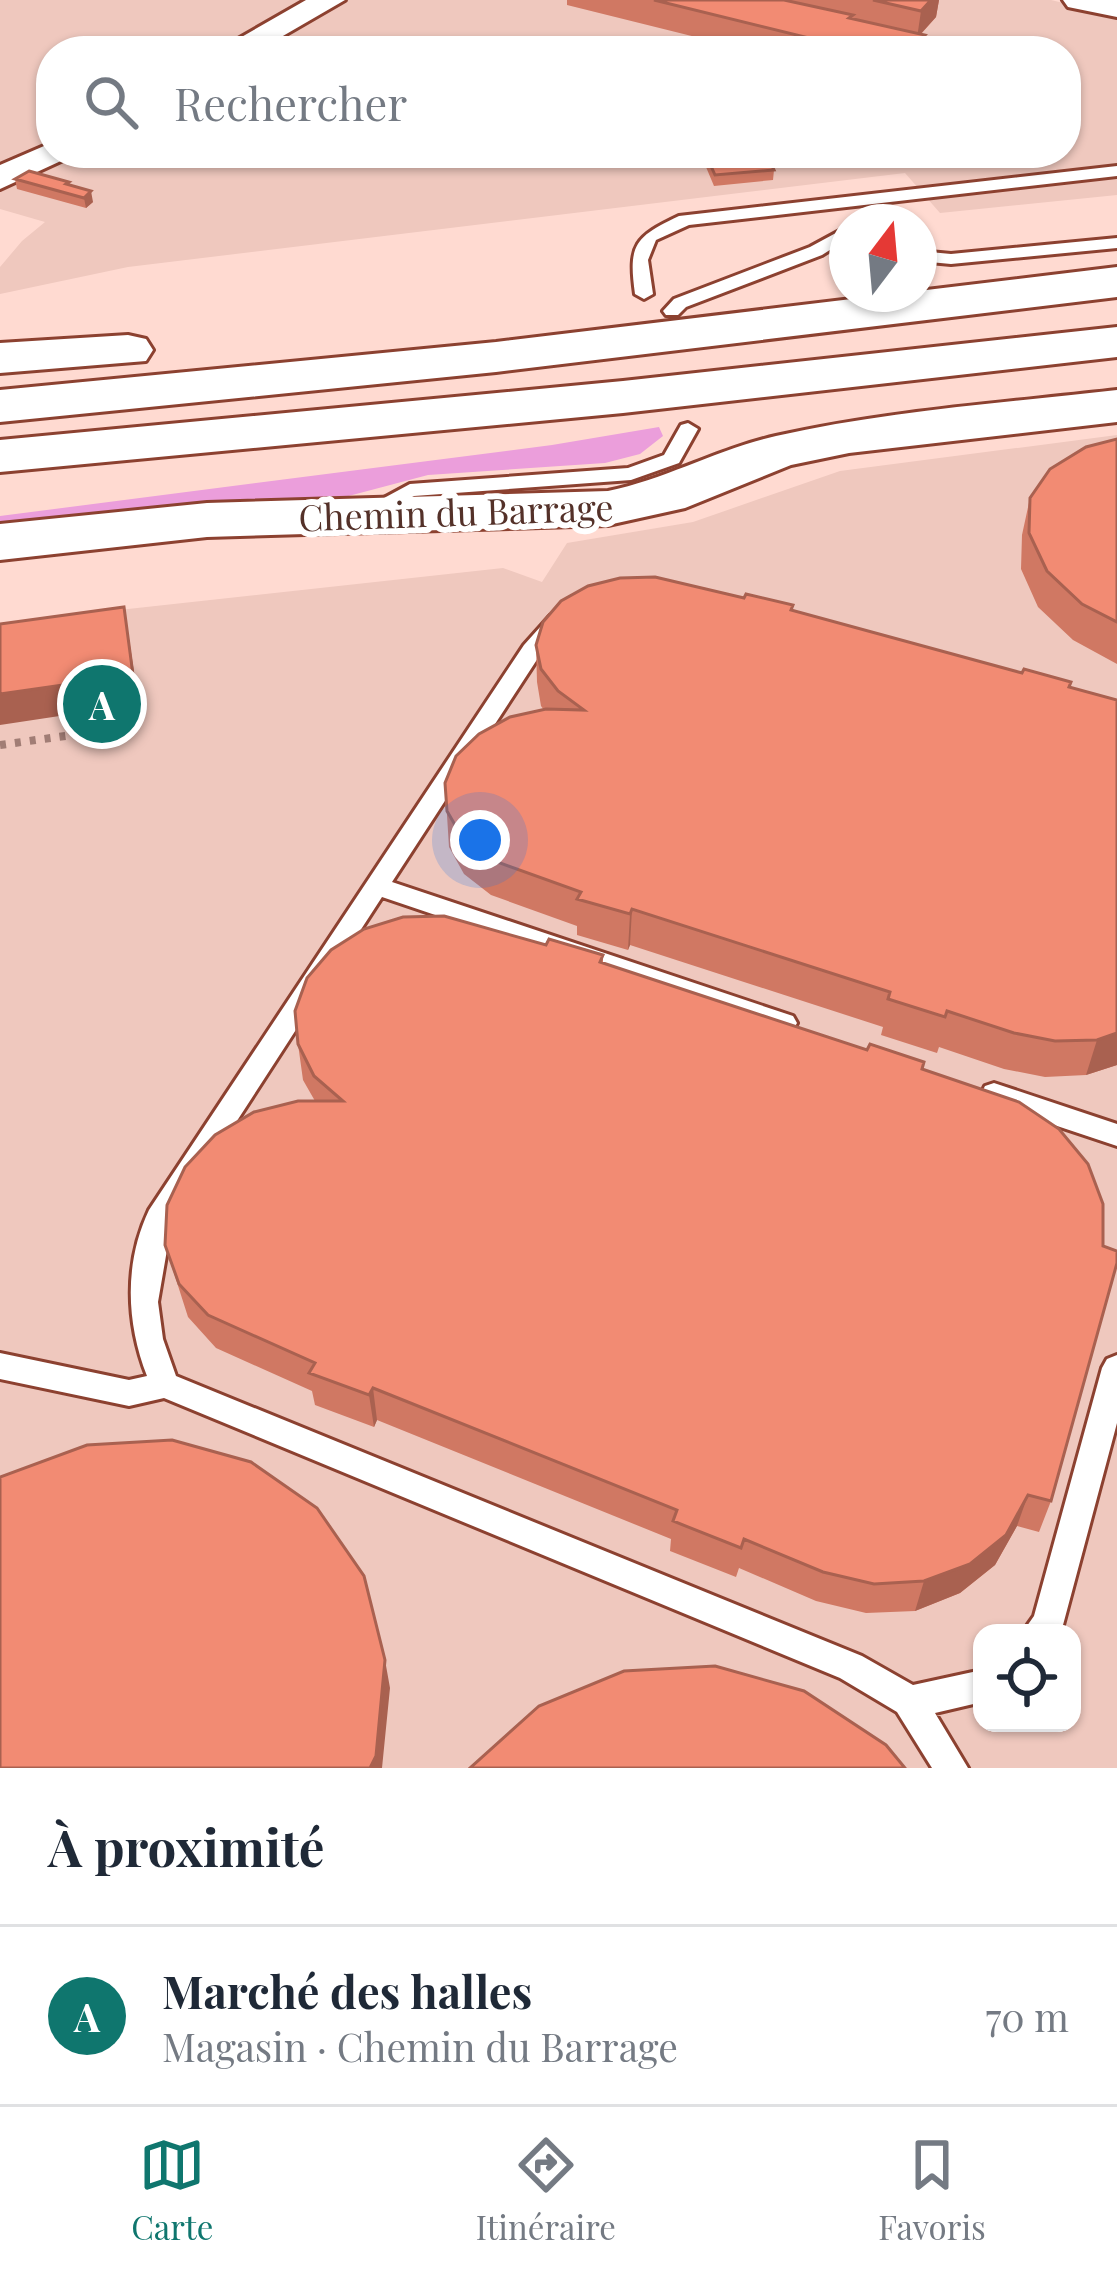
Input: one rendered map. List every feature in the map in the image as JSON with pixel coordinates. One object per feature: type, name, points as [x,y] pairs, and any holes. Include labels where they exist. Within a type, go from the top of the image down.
[{"type":"main road","points":[[937,286],[1117,267]]},
{"type":"main road","points":[[0,406],[496,357],[1117,282]]},
{"type":"main road","points":[[0,377],[419,336],[658,302],[829,295]]},
{"type":"main road","points":[[0,358],[419,336]]},
{"type":"main road","points":[[0,456],[623,398],[1117,342]]},
{"type":"main road","points":[[0,487],[592,415],[623,398]]},
{"type":"main road","name":"Chemin du Barrage","points":[[0,542],[207,520],[608,508],[666,496],[776,452],[813,444],[1117,406]]},
{"type":"street","points":[[260,36],[328,0]]},
{"type":"street","points":[[1079,0],[1117,8]]},
{"type":"street","points":[[0,178],[36,160]]},
{"type":"lane","points":[[829,243],[680,303],[658,302],[639,260],[649,237],[685,220],[1117,171]]},
{"type":"lane","points":[[937,258],[1117,243]]},
{"type":"lane","points":[[362,515],[410,490],[632,474],[672,459],[688,429]]},
{"type":"lane","points":[[165,1385],[144,1335],[143,1284],[159,1218],[532,650],[556,622],[587,605]]},
{"type":"lane","points":[[377,886],[803,1029]]},
{"type":"lane","points":[[960,1082],[1117,1136]]},
{"type":"lane","points":[[0,1366],[128,1393],[165,1385],[851,1667],[909,1702],[951,1768]]},
{"type":"lane","points":[[1047,1624],[1117,1368]]},
{"type":"lane","points":[[909,1702],[973,1688]]},
{"type":"path","points":[[0,746],[123,728]]},
{"type":"shaded area","points":[[0,0],[1051,0],[1117,16],[1117,195],[940,213],[937,204],[905,173],[128,267],[0,294],[0,267],[45,222],[0,209]]},
{"type":"shaded area","points":[[659,427],[663,436],[640,454],[605,463],[428,475],[341,498],[189,503],[0,523],[0,516]]},
{"type":"shaded area","points":[[1117,435],[1117,1768],[0,1768],[0,623],[503,568],[542,582],[567,543],[693,522],[840,471]]},
{"type":"building","points":[[654,0],[784,0],[925,35],[801,36]]},
{"type":"building","points":[[873,0],[931,0],[921,11]]},
{"type":"building","points":[[712,168],[774,170],[715,175]]},
{"type":"building","points":[[29,171],[91,191],[84,198],[15,179]]},
{"type":"building","points":[[1117,439],[1117,622],[1082,604],[1047,571],[1029,533],[1030,498],[1050,469],[1086,447]]},
{"type":"building","points":[[655,577],[793,605],[791,610],[1022,673],[1024,669],[1117,700],[1117,1033],[1097,1040],[1055,1041],[947,1011],[945,1017],[888,999],[890,992],[632,909],[630,914],[577,899],[581,892],[489,859],[462,837],[447,811],[445,783],[456,756],[479,734],[510,717],[546,709],[584,710],[558,691],[541,669],[536,645],[543,622],[561,601],[588,586],[620,578]]},
{"type":"building","points":[[124,607],[133,675],[0,694],[0,624]]},
{"type":"building","points":[[444,916],[546,945],[549,939],[603,955],[600,962],[867,1050],[870,1044],[924,1062],[922,1069],[1019,1102],[1059,1129],[1088,1164],[1103,1204],[1103,1246],[1117,1251],[1117,1263],[1051,1501],[1028,1495],[1006,1535],[970,1564],[924,1581],[874,1584],[823,1572],[744,1539],[741,1548],[673,1521],[677,1510],[373,1388],[369,1395],[309,1373],[315,1363],[208,1315],[179,1284],[165,1245],[167,1205],[185,1167],[215,1135],[254,1112],[298,1101],[343,1101],[314,1076],[298,1044],[295,1011],[307,978],[331,950],[364,929],[403,917]]},
{"type":"building","points":[[172,1440],[251,1462],[317,1508],[364,1576],[385,1660],[376,1756],[370,1768],[0,1768],[0,1477],[87,1445]]},
{"type":"building","points":[[715,1666],[804,1691],[886,1745],[905,1768],[470,1768],[539,1706],[624,1671]]},
{"type":"place","name":"Marché des halles","points":[[102,704]]}]
